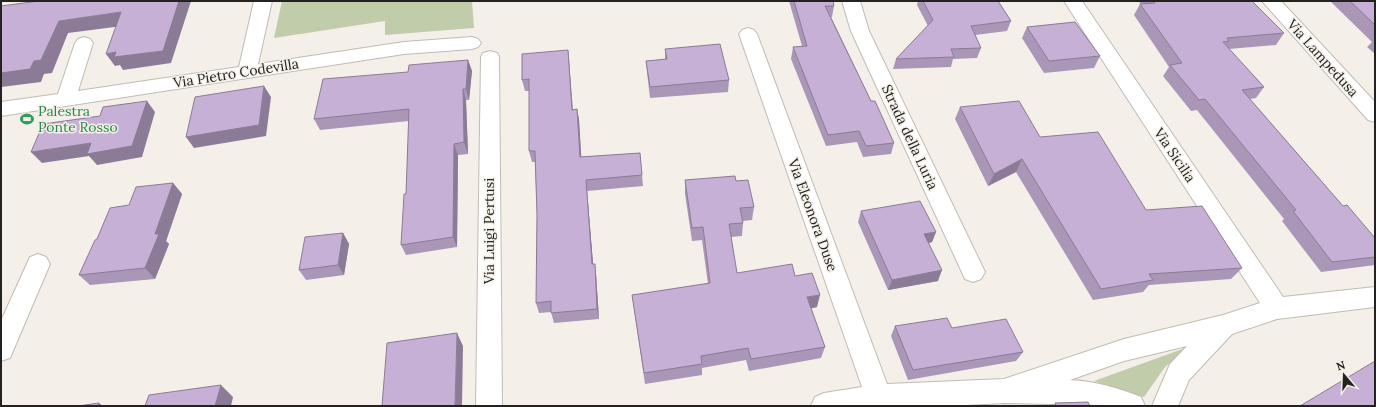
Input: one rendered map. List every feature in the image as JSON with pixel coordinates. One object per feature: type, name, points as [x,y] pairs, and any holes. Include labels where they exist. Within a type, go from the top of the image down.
[{"type":"street","points":[[247,71],[263,1]]},
{"type":"street","name":"Strada della Luria","points":[[851,1],[860,31],[973,272]]},
{"type":"street","name":"Via Sicilia","points":[[1073,1],[1277,308]]},
{"type":"street","name":"Via Lampedusa","points":[[1271,1],[1375,115]]},
{"type":"street","name":"Via Eleonora Duse","points":[[748,34],[879,396]]},
{"type":"street","name":"Via Pietro Codevilla","points":[[1,109],[404,48],[472,43]]},
{"type":"street","points":[[66,99],[84,44]]},
{"type":"street","name":"Via Luigi Pertusi","points":[[489,406],[490,57]]},
{"type":"street","points":[[1,350],[38,264]]},
{"type":"street","points":[[1004,391],[1124,350],[1224,326],[1277,308],[1375,297]]},
{"type":"street","points":[[1165,406],[1179,372],[1224,326]]},
{"type":"street","points":[[824,406],[879,396],[1004,391],[1087,393],[1132,406]]},
{"type":"green space","points":[[282,1],[472,1],[474,28],[385,35],[385,21],[274,38]]},
{"type":"green space","points":[[1188,347],[1165,367],[1144,397],[1094,381]]},
{"type":"building","points":[[39,1],[179,1],[163,51],[114,57],[116,52],[106,54],[121,12],[59,21],[41,60],[34,61],[30,69],[1,73],[1,6]]},
{"type":"building","points":[[794,1],[833,1],[834,6],[825,6],[871,101],[875,101],[894,143],[866,146],[859,131],[828,135],[793,47],[807,46]]},
{"type":"building","points":[[923,1],[998,1],[1011,21],[971,26],[981,48],[951,49],[954,57],[896,59],[933,20]]},
{"type":"building","points":[[1153,1],[1252,1],[1284,33],[1227,38],[1229,41],[1223,42],[1264,87],[1242,90],[1343,206],[1347,205],[1375,238],[1375,257],[1332,262],[1293,211],[1296,210],[1205,99],[1199,100],[1170,65],[1182,63],[1140,4],[1155,3]]},
{"type":"building","points":[[1350,1],[1375,1],[1375,25]]},
{"type":"building","points":[[1075,22],[1100,56],[1049,61],[1027,27]]},
{"type":"building","points":[[720,44],[729,80],[650,87],[646,61],[667,59],[665,49]]},
{"type":"building","points":[[568,50],[572,110],[577,109],[580,157],[640,153],[642,175],[586,180],[592,264],[595,264],[597,309],[551,313],[551,301],[536,303],[537,215],[535,151],[529,151],[529,79],[522,80],[522,54]]},
{"type":"building","points":[[468,60],[466,89],[463,89],[464,142],[454,144],[453,237],[401,245],[404,194],[406,194],[409,109],[314,119],[323,79],[408,72],[409,65]]},
{"type":"building","points":[[264,86],[259,125],[186,137],[195,97]]},
{"type":"building","points":[[147,101],[132,146],[87,154],[91,143],[31,152],[43,124],[100,116],[103,107]]},
{"type":"building","points":[[1019,101],[1040,137],[1098,132],[1146,210],[1202,206],[1242,268],[1149,274],[1153,280],[1101,289],[1022,159],[994,174],[960,107]]},
{"type":"building","points":[[735,176],[736,181],[748,180],[754,207],[740,208],[743,223],[729,224],[737,273],[792,264],[795,276],[812,273],[820,295],[807,297],[825,347],[751,359],[748,348],[701,356],[702,364],[644,373],[632,295],[710,283],[703,227],[692,228],[685,180]]},
{"type":"building","points":[[173,183],[155,234],[159,234],[145,268],[79,275],[95,240],[97,239],[110,208],[129,205],[136,187]]},
{"type":"building","points":[[920,201],[936,232],[924,234],[942,270],[892,280],[861,211]]},
{"type":"building","points":[[343,233],[338,265],[299,270],[305,237]]},
{"type":"building","points":[[947,318],[952,328],[1006,319],[1023,352],[913,370],[895,326]]},
{"type":"building","points":[[457,333],[455,406],[382,406],[387,343]]},
{"type":"building","points":[[1375,361],[1375,406],[1300,406]]},
{"type":"building","points":[[221,385],[215,406],[145,406],[149,395]]},
{"type":"building","points":[[1088,402],[1090,406],[1042,406],[1056,405],[1055,403]]},
{"type":"building","points":[[99,403],[98,406],[78,406]]},
{"type":"place","name":"Palestra Ponte Rosso","points":[[27,119]]}]
